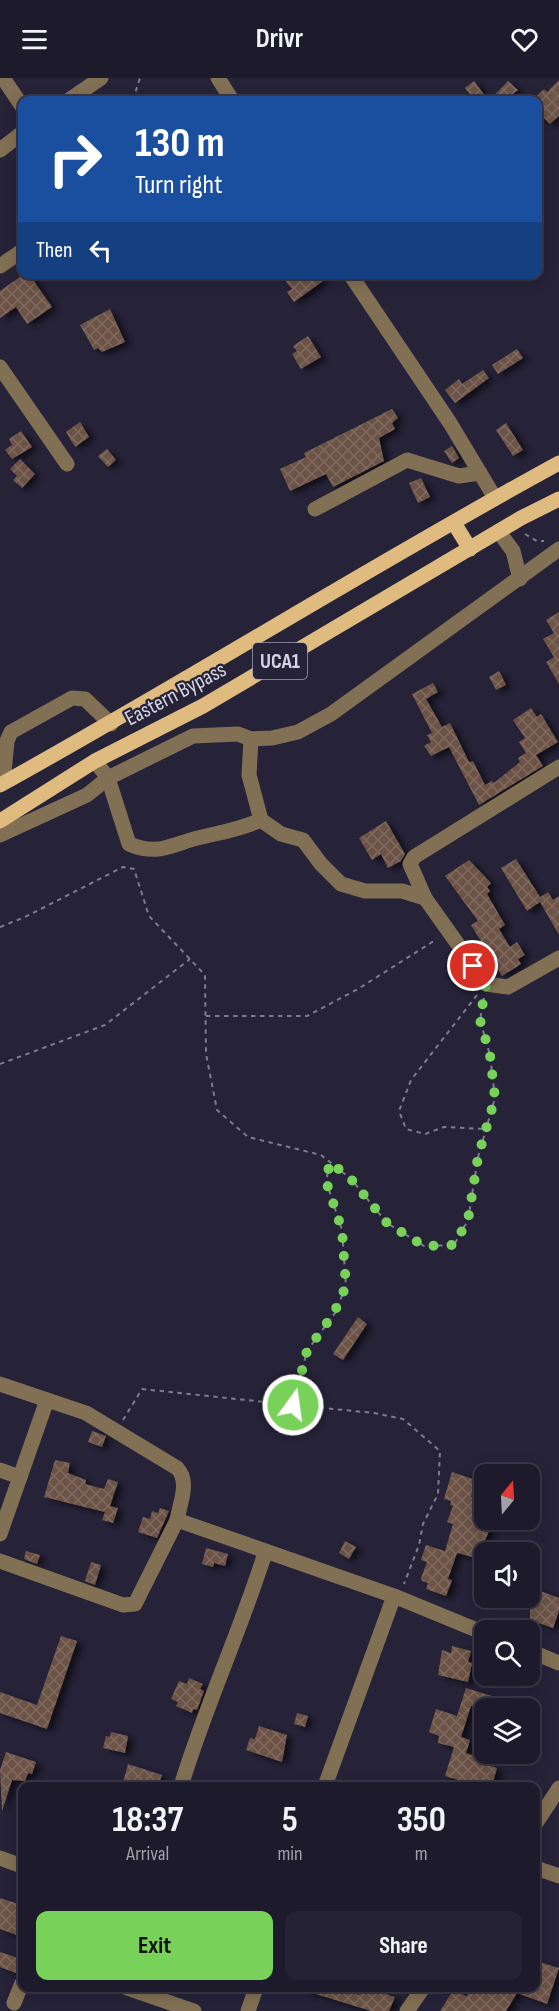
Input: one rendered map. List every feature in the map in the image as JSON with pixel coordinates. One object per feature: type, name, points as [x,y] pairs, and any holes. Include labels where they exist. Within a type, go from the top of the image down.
[{"type":"main road","name":"Eastern Bypass","points":[[2,784],[111,724],[283,621],[559,463]]},
{"type":"main road","name":"Eastern Bypass","points":[[0,821],[95,761],[203,706],[521,518],[559,499]]},
{"type":"main road","points":[[454,524],[470,549]]},
{"type":"street","points":[[3,78],[18,100]]},
{"type":"street","points":[[75,96],[101,78]]},
{"type":"street","points":[[218,78],[229,96]]},
{"type":"street","points":[[0,150],[18,136]]},
{"type":"street","points":[[0,266],[18,253]]},
{"type":"street","points":[[353,279],[450,423],[495,498]]},
{"type":"street","points":[[0,367],[67,464]]},
{"type":"street","points":[[315,509],[407,460],[459,476],[480,472]]},
{"type":"street","points":[[499,532],[513,551],[520,579]]},
{"type":"street","points":[[0,835],[87,795],[108,778],[193,736],[238,734],[251,739],[272,738],[298,732],[331,714],[520,579],[554,545]]},
{"type":"street","points":[[2,784],[7,741],[11,732],[72,698],[85,699],[111,724]]},
{"type":"street","points":[[251,739],[249,775],[261,820],[280,834],[303,840],[321,864],[341,884],[365,891],[402,891],[425,898]]},
{"type":"street","points":[[95,761],[108,778],[129,844],[143,850],[167,849],[200,837],[238,830],[261,820]]},
{"type":"street","points":[[557,963],[508,987],[486,984],[425,898],[411,869],[414,857],[559,767]]},
{"type":"street","points":[[0,1384],[86,1413],[117,1430],[183,1474],[184,1482],[177,1520],[135,1604],[123,1605],[0,1561]]},
{"type":"street","points":[[0,1534],[47,1400]]},
{"type":"street","points":[[0,1470],[20,1477]]},
{"type":"street","points":[[177,1520],[394,1596],[474,1629]]},
{"type":"street","points":[[182,1782],[194,1745],[243,1620],[265,1552]]},
{"type":"street","points":[[326,1782],[394,1596]]},
{"type":"street","points":[[540,1655],[559,1663]]},
{"type":"street","points":[[540,1817],[559,1788]]},
{"type":"street","points":[[0,1858],[18,1865]]},
{"type":"street","points":[[540,1869],[559,1876]]},
{"type":"street","points":[[14,2003],[18,1992]]},
{"type":"street","points":[[139,1992],[194,2011]]},
{"type":"street","points":[[248,2011],[254,1992]]},
{"type":"street","points":[[407,2011],[420,1992]]},
{"type":"path","points":[[134,96],[140,78]]},
{"type":"path","points":[[521,518],[517,529],[537,541],[554,545]]},
{"type":"path","points":[[0,927],[128,866],[134,868],[149,916],[205,975],[206,1054],[217,1110],[248,1137],[321,1155],[351,1179],[387,1223],[424,1246],[454,1245],[468,1220],[478,1157],[495,1098],[490,1055],[480,1020],[486,984]]},
{"type":"path","points":[[206,1016],[307,1016],[358,989],[448,932]]},
{"type":"path","points":[[0,1064],[105,1025],[190,959]]},
{"type":"path","points":[[486,984],[411,1080],[399,1111],[406,1129],[425,1134],[444,1127],[486,1129]]},
{"type":"path","points":[[293,1405],[307,1351],[334,1313],[346,1286],[342,1230],[326,1181],[330,1162]]},
{"type":"path","points":[[117,1430],[142,1389],[403,1419],[440,1451],[438,1494],[423,1524],[419,1545],[404,1585],[394,1596]]},
{"type":"building","points":[[559,80],[559,116],[550,124],[542,118],[542,96],[536,96],[544,89],[547,92]]},
{"type":"building","points":[[474,81],[485,96],[471,96],[465,88]]},
{"type":"building","points":[[508,81],[518,90],[510,96],[494,96]]},
{"type":"building","points":[[18,278],[32,279],[52,307],[27,324],[16,307],[0,318],[0,291]]},
{"type":"building","points":[[284,279],[322,279],[323,281],[294,302],[287,292],[292,289]]},
{"type":"building","points":[[110,309],[125,342],[102,352],[98,348],[94,350],[80,325]]},
{"type":"building","points":[[308,336],[321,357],[301,369],[292,354],[297,351],[293,346]]},
{"type":"building","points":[[517,349],[523,358],[498,374],[492,365]]},
{"type":"building","points":[[483,370],[489,378],[455,403],[445,390],[459,379],[462,384]]},
{"type":"building","points":[[392,409],[398,418],[392,423],[395,429],[379,438],[384,461],[333,487],[326,474],[290,491],[280,469],[306,457],[304,453]]},
{"type":"building","points":[[80,422],[89,437],[75,447],[66,432]]},
{"type":"building","points":[[506,423],[523,450],[513,456],[496,430]]},
{"type":"building","points":[[21,431],[32,447],[12,459],[5,450],[12,445],[9,439]]},
{"type":"building","points":[[452,446],[459,458],[452,463],[444,451]]},
{"type":"building","points":[[107,449],[116,460],[108,467],[98,456]]},
{"type":"building","points":[[20,459],[35,474],[22,488],[13,480],[17,476],[10,469]]},
{"type":"building","points":[[421,478],[430,497],[418,503],[409,483]]},
{"type":"building","points":[[559,612],[559,684],[546,662],[554,657],[543,639],[554,633],[546,620]]},
{"type":"building","points":[[499,671],[506,685],[496,690],[489,677]]},
{"type":"building","points":[[433,683],[438,692],[426,699],[442,727],[450,723],[469,762],[473,761],[485,785],[492,781],[494,783],[520,762],[518,758],[526,753],[519,742],[525,738],[513,720],[531,708],[537,717],[541,714],[558,742],[536,755],[543,766],[479,805],[449,747],[431,756],[424,746],[431,742],[427,735],[432,733],[412,694]]},
{"type":"building","points":[[386,821],[405,854],[401,861],[388,868],[381,854],[372,860],[359,838]]},
{"type":"building","points":[[516,859],[540,897],[548,892],[553,900],[559,896],[559,935],[540,902],[527,911],[501,868]]},
{"type":"building","points":[[469,860],[491,883],[487,887],[490,891],[487,894],[505,925],[499,929],[510,947],[517,942],[525,955],[518,959],[521,964],[502,976],[471,925],[478,921],[445,876]]},
{"type":"building","points":[[358,1317],[367,1324],[343,1360],[333,1354]]},
{"type":"building","points":[[92,1431],[106,1436],[102,1447],[88,1442]]},
{"type":"building","points":[[55,1460],[70,1463],[68,1473],[86,1480],[85,1484],[104,1489],[108,1479],[118,1482],[110,1506],[118,1508],[113,1523],[102,1520],[105,1512],[44,1497]]},
{"type":"building","points":[[452,1472],[474,1479],[471,1497],[474,1498],[474,1530],[489,1530],[484,1542],[474,1542],[474,1557],[457,1553],[448,1579],[452,1580],[446,1596],[426,1589],[428,1583],[422,1581],[421,1578],[427,1562],[421,1560],[426,1545],[445,1551],[453,1524],[447,1522],[453,1506],[450,1505],[451,1501],[444,1499]]},
{"type":"building","points":[[160,1508],[169,1511],[157,1538],[138,1532],[143,1517],[150,1519],[152,1511],[158,1513]]},
{"type":"building","points":[[345,1541],[356,1547],[349,1559],[339,1553]]},
{"type":"building","points":[[206,1548],[228,1554],[225,1566],[214,1563],[213,1567],[202,1564]]},
{"type":"building","points":[[26,1551],[40,1555],[37,1564],[24,1559]]},
{"type":"building","points":[[91,1562],[101,1565],[95,1585],[85,1581]]},
{"type":"building","points":[[540,1591],[559,1598],[559,1611],[553,1628],[540,1623],[540,1620],[530,1620],[530,1608],[540,1608]]},
{"type":"building","points":[[61,1636],[77,1641],[47,1729],[0,1713],[0,1692],[37,1705]]},
{"type":"building","points":[[452,1646],[471,1651],[468,1662],[472,1663],[468,1682],[438,1675],[442,1650],[451,1653]]},
{"type":"building","points":[[189,1678],[203,1684],[200,1689],[204,1691],[197,1710],[193,1709],[192,1713],[176,1706],[178,1702],[171,1699],[179,1681],[187,1684]]},
{"type":"building","points":[[466,1688],[498,1698],[474,1698],[474,1706],[471,1706],[461,1737],[470,1740],[466,1753],[474,1756],[474,1764],[488,1764],[497,1768],[493,1782],[465,1782],[445,1776],[454,1747],[438,1743],[439,1736],[429,1732],[436,1709],[457,1716]]},
{"type":"building","points":[[297,1713],[308,1716],[305,1727],[294,1724]]},
{"type":"building","points":[[259,1726],[287,1735],[282,1762],[246,1750],[250,1738],[255,1739]]},
{"type":"building","points":[[111,1732],[128,1736],[125,1753],[103,1748],[106,1736],[110,1737]]},
{"type":"building","points":[[6,1752],[36,1762],[32,1774],[28,1773],[25,1781],[12,1780],[2,1811],[0,1770]]},
{"type":"building","points":[[128,1764],[162,1775],[159,1782],[123,1782]]},
{"type":"building","points":[[0,1898],[18,1904],[18,1936],[0,1929]]},
{"type":"building","points":[[0,1952],[18,1958],[16,1973],[0,1967]]},
{"type":"building","points":[[540,1962],[559,1968],[547,2004],[517,1993],[506,2011],[440,2011],[452,1992],[459,1992],[467,1997],[468,1992],[540,1992]]},
{"type":"building","points":[[309,1992],[350,1992],[359,1995],[360,1992],[379,1992],[395,1997],[389,2011],[371,2011]]},
{"type":"route","points":[[293,1405],[307,1351],[334,1313],[346,1286],[342,1230],[326,1181],[330,1162],[351,1179],[387,1223],[424,1246],[454,1245],[468,1220],[478,1157],[495,1098],[490,1055],[480,1020],[486,984],[473,966]]}]
